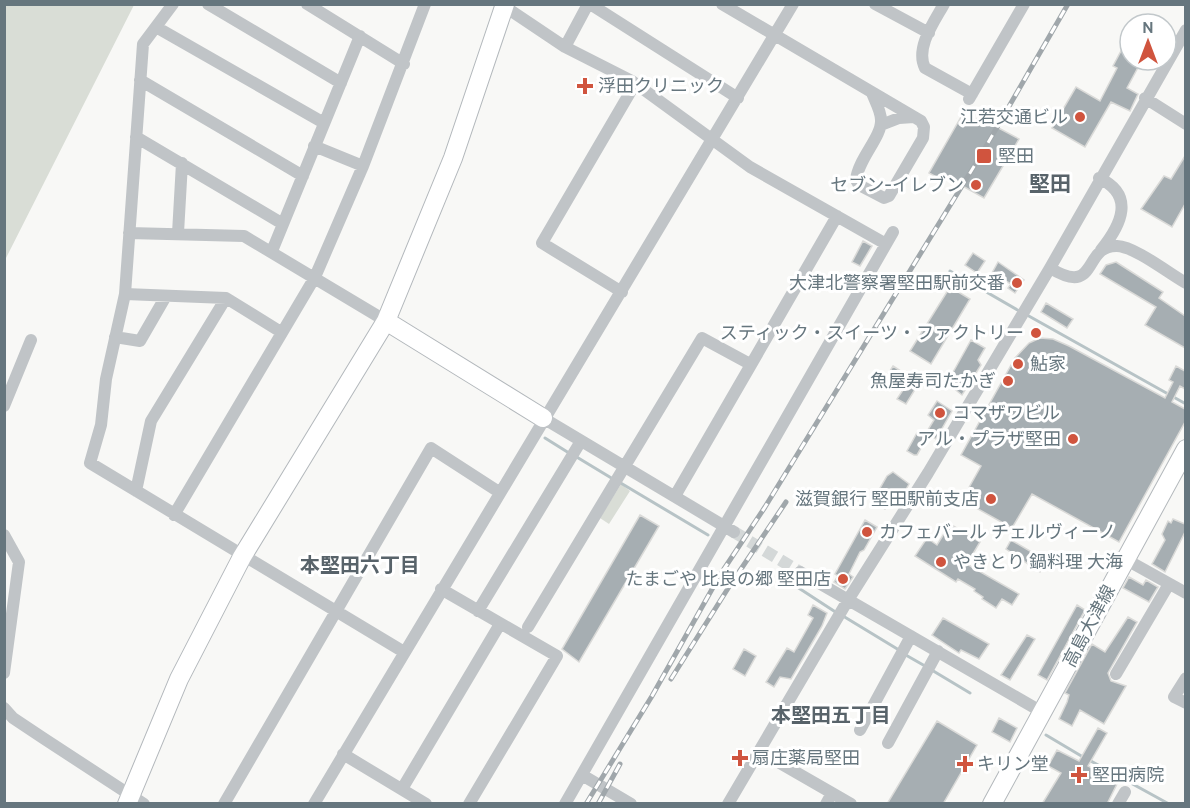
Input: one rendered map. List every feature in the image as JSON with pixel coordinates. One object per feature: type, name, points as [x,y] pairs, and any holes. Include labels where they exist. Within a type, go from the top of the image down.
[{"type":"street","points":[[173,4],[143,44],[125,294],[100,425],[90,463],[242,557],[404,652]]},
{"type":"street","points":[[208,4],[341,83]]},
{"type":"street","points":[[307,4],[404,64]]},
{"type":"street","points":[[174,515],[315,277],[363,166],[404,64],[425,4]]},
{"type":"street","points":[[565,47],[589,4],[738,98]]},
{"type":"street","points":[[722,4],[914,117],[924,127],[923,138],[889,196],[884,198],[859,185],[856,180],[860,163],[881,125],[882,117],[872,93]]},
{"type":"street","points":[[314,804],[543,418],[622,292],[793,4]]},
{"type":"street","points":[[944,4],[928,33],[922,61],[925,68],[970,97],[1024,4]]},
{"type":"street","points":[[4,708],[13,718],[134,801],[179,679],[242,557],[386,321],[453,158],[504,5],[565,47],[636,84],[714,138],[750,167],[886,244]]},
{"type":"street","points":[[880,6],[928,33]]},
{"type":"street","points":[[156,27],[324,123]]},
{"type":"street","points":[[728,804],[842,609],[928,473],[1050,268],[1185,30]]},
{"type":"street","points":[[272,251],[360,36]]},
{"type":"street","points":[[141,80],[303,176]]},
{"type":"street","points":[[622,292],[542,243],[636,84]]},
{"type":"street","points":[[1145,98],[1185,124]]},
{"type":"street","points":[[881,125],[899,118],[914,117]]},
{"type":"street","points":[[136,137],[283,224]]},
{"type":"street","points":[[314,146],[363,166]]},
{"type":"street","points":[[178,233],[182,163]]},
{"type":"street","points":[[1099,178],[1114,185],[1121,194],[1122,239],[1128,248],[1185,283]]},
{"type":"street","points":[[675,496],[837,216]]},
{"type":"street","points":[[1050,268],[1067,278],[1077,278],[1086,272],[1111,238],[1120,217]]},
{"type":"street","points":[[129,232],[244,236],[729,529]]},
{"type":"street","points":[[565,804],[729,529],[893,232]]},
{"type":"street","points":[[1100,251],[1109,247],[1128,248]]},
{"type":"street","points":[[125,294],[226,298],[281,332]]},
{"type":"street","points":[[115,337],[140,341],[166,296]]},
{"type":"street","points":[[136,491],[152,421],[226,298]]},
{"type":"street","points":[[528,627],[702,338],[750,364]]},
{"type":"street","points":[[4,406],[31,340]]},
{"type":"street","points":[[478,610],[581,441]]},
{"type":"street","points":[[224,804],[431,448],[499,492]]},
{"type":"street","name":"高島大津線","points":[[992,804],[1185,449]]},
{"type":"street","points":[[4,535],[20,562],[4,674]]},
{"type":"street","points":[[1125,560],[1185,593]]},
{"type":"street","points":[[800,572],[842,609],[905,647],[932,662],[1042,712]]},
{"type":"street","points":[[1116,674],[1169,584]]},
{"type":"street","points":[[441,589],[557,656],[469,804]]},
{"type":"street","points":[[402,789],[500,624]]},
{"type":"street","points":[[860,730],[905,647]]},
{"type":"street","points":[[888,743],[932,662]]},
{"type":"street","points":[[1185,678],[1174,697],[1185,703]]},
{"type":"street","points":[[759,751],[829,798],[851,804]]},
{"type":"street","points":[[343,754],[426,804]]},
{"type":"street","points":[[582,775],[632,804]]},
{"type":"street","points":[[1118,804],[1125,792]]},
{"type":"shaded area","points":[[4,5],[134,5],[5,260]]},
{"type":"shaded area","points":[[621,484],[630,491],[609,524],[600,518]]},
{"type":"building","name":"江若交通ビル","points":[[1118,57],[1118,72],[1136,72],[1127,88],[1138,94],[1130,111],[1111,102],[1085,147],[1052,128],[1076,87],[1100,101],[1117,68],[1113,66]]},
{"type":"building","points":[[961,117],[974,124],[978,117],[1019,139],[984,198],[943,175],[940,179],[929,173]]},
{"type":"building","points":[[1185,156],[1185,204],[1172,227],[1141,209],[1164,176],[1171,179]]},
{"type":"building","points":[[863,241],[872,246],[860,266],[852,262]]},
{"type":"building","points":[[973,253],[985,261],[977,273],[965,265]]},
{"type":"building","points":[[998,262],[1024,280],[1015,293],[1008,288],[1011,284],[992,273]]},
{"type":"building","points":[[1116,262],[1163,292],[1159,298],[1185,316],[1185,348],[1145,325],[1156,307],[1100,274],[1106,265]]},
{"type":"building","points":[[950,287],[970,299],[931,364],[910,351]]},
{"type":"building","points":[[1046,303],[1073,319],[1067,328],[1041,312]]},
{"type":"building","name":"アル・プラザ堅田","points":[[1040,338],[1053,339],[1069,346],[1165,398],[1173,382],[1169,380],[1176,366],[1185,371],[1185,389],[1180,386],[1172,402],[1185,409],[1185,422],[1119,542],[1032,494],[1012,528],[962,500],[981,466],[961,455],[1015,358],[1029,343]]},
{"type":"building","points":[[971,340],[985,348],[978,360],[981,365],[962,395],[947,383]]},
{"type":"building","points":[[893,366],[919,383],[906,404],[897,399],[903,390],[885,379]]},
{"type":"building","name":"コマザワビル","points":[[937,401],[952,411],[936,439],[926,433],[934,420],[928,415]]},
{"type":"building","points":[[918,431],[928,436],[917,455],[914,455],[907,451]]},
{"type":"building","points":[[893,472],[909,484],[902,497],[894,496],[885,509],[872,502],[887,476]]},
{"type":"building","points":[[640,515],[659,526],[579,662],[562,649]]},
{"type":"building","points":[[1173,519],[1185,524],[1185,532],[1165,572],[1152,564],[1165,540],[1162,534],[1168,521],[1171,523]]},
{"type":"building","points":[[865,520],[877,527],[864,550],[860,552],[849,574],[853,577],[845,589],[834,582],[838,576],[835,574]]},
{"type":"building","points":[[950,524],[980,542],[968,562],[970,566],[1019,594],[1012,605],[1002,599],[996,608],[982,599],[983,597],[974,591],[975,589],[958,579],[956,582],[915,556],[927,538],[937,545]]},
{"type":"building","points":[[1011,540],[1047,561],[1040,572],[1006,549]]},
{"type":"building","points":[[1129,577],[1143,585],[1146,580],[1158,587],[1149,602],[1123,588]]},
{"type":"building","points":[[813,605],[827,613],[822,626],[791,679],[780,677],[774,687],[766,682],[787,648],[794,652],[813,618],[808,615]]},
{"type":"building","points":[[1077,605],[1085,610],[1047,680],[1038,675]]},
{"type":"building","points":[[1128,617],[1137,622],[1108,673],[1111,681],[1126,686],[1104,724],[1080,710],[1072,726],[1059,719],[1069,695],[1065,693],[1092,644],[1105,652]]},
{"type":"building","points":[[943,618],[989,644],[979,659],[961,650],[959,653],[932,635]]},
{"type":"building","points":[[1027,635],[1035,639],[1010,680],[1001,675]]},
{"type":"building","points":[[744,649],[756,656],[745,676],[733,669]]},
{"type":"building","points":[[999,718],[1017,728],[1010,742],[992,732]]},
{"type":"building","points":[[937,721],[977,745],[943,804],[887,804]]},
{"type":"building","points":[[1098,728],[1107,733],[1088,766],[1118,782],[1107,804],[1042,804],[1061,773],[1048,766],[1057,750],[1079,761]]},
{"type":"waterway","points":[[950,271],[1021,312]]},
{"type":"waterway","points":[[1027,315],[1186,404]]},
{"type":"waterway","points":[[545,438],[569,453]]},
{"type":"waterway","points":[[575,456],[613,479]]},
{"type":"waterway","points":[[619,482],[708,535]]},
{"type":"waterway","points":[[791,583],[837,613]]},
{"type":"waterway","points":[[843,616],[899,650]]},
{"type":"waterway","points":[[904,654],[925,666]]},
{"type":"waterway","points":[[930,669],[970,693]]},
{"type":"waterway","points":[[1046,735],[1083,757]]},
{"type":"waterway","points":[[1089,760],[1169,804]]},
{"type":"tunnel","points":[[734,532],[800,572]]},
{"type":"railway","points":[[586,804],[652,696],[720,575],[765,507],[981,155],[1068,4]]},
{"type":"railway","points":[[737,575],[786,502]]},
{"type":"railway","points":[[671,679],[732,582]]},
{"type":"railway","points":[[598,804],[620,764]]},
{"type":"place","name":"浮田クリニック","points":[[585,86]]},
{"type":"place","name":"江若交通ビル","points":[[1080,117]]},
{"type":"place","name":"堅田","points":[[984,156]]},
{"type":"place","name":"セブン-イレブン","points":[[976,185]]},
{"type":"place","name":"大津北警察署堅田駅前交番","points":[[1017,283]]},
{"type":"place","name":"スティック・スイーツ・ファクトリー","points":[[1036,333]]},
{"type":"place","name":"鮎家","points":[[1018,364]]},
{"type":"place","name":"魚屋寿司たかぎ","points":[[1008,381]]},
{"type":"place","name":"コマザワビル","points":[[940,413]]},
{"type":"place","name":"アル・プラザ堅田","points":[[1073,439]]},
{"type":"place","name":"滋賀銀行 堅田駅前支店","points":[[991,499]]},
{"type":"place","name":"カフェバール チェルヴィーノ","points":[[867,532]]},
{"type":"place","name":"やきとり 鍋料理 大海","points":[[941,562]]},
{"type":"place","name":"たまごや 比良の郷 堅田店","points":[[843,579]]},
{"type":"place","name":"扇庄薬局堅田","points":[[740,758]]},
{"type":"place","name":"キリン堂","points":[[965,764]]},
{"type":"place","name":"堅田病院","points":[[1079,775]]},
{"type":"district","name":"堅田","points":[[1050,184]]},
{"type":"district","name":"本堅田六丁目","points":[[360,565]]},
{"type":"district","name":"本堅田五丁目","points":[[831,715]]}]
